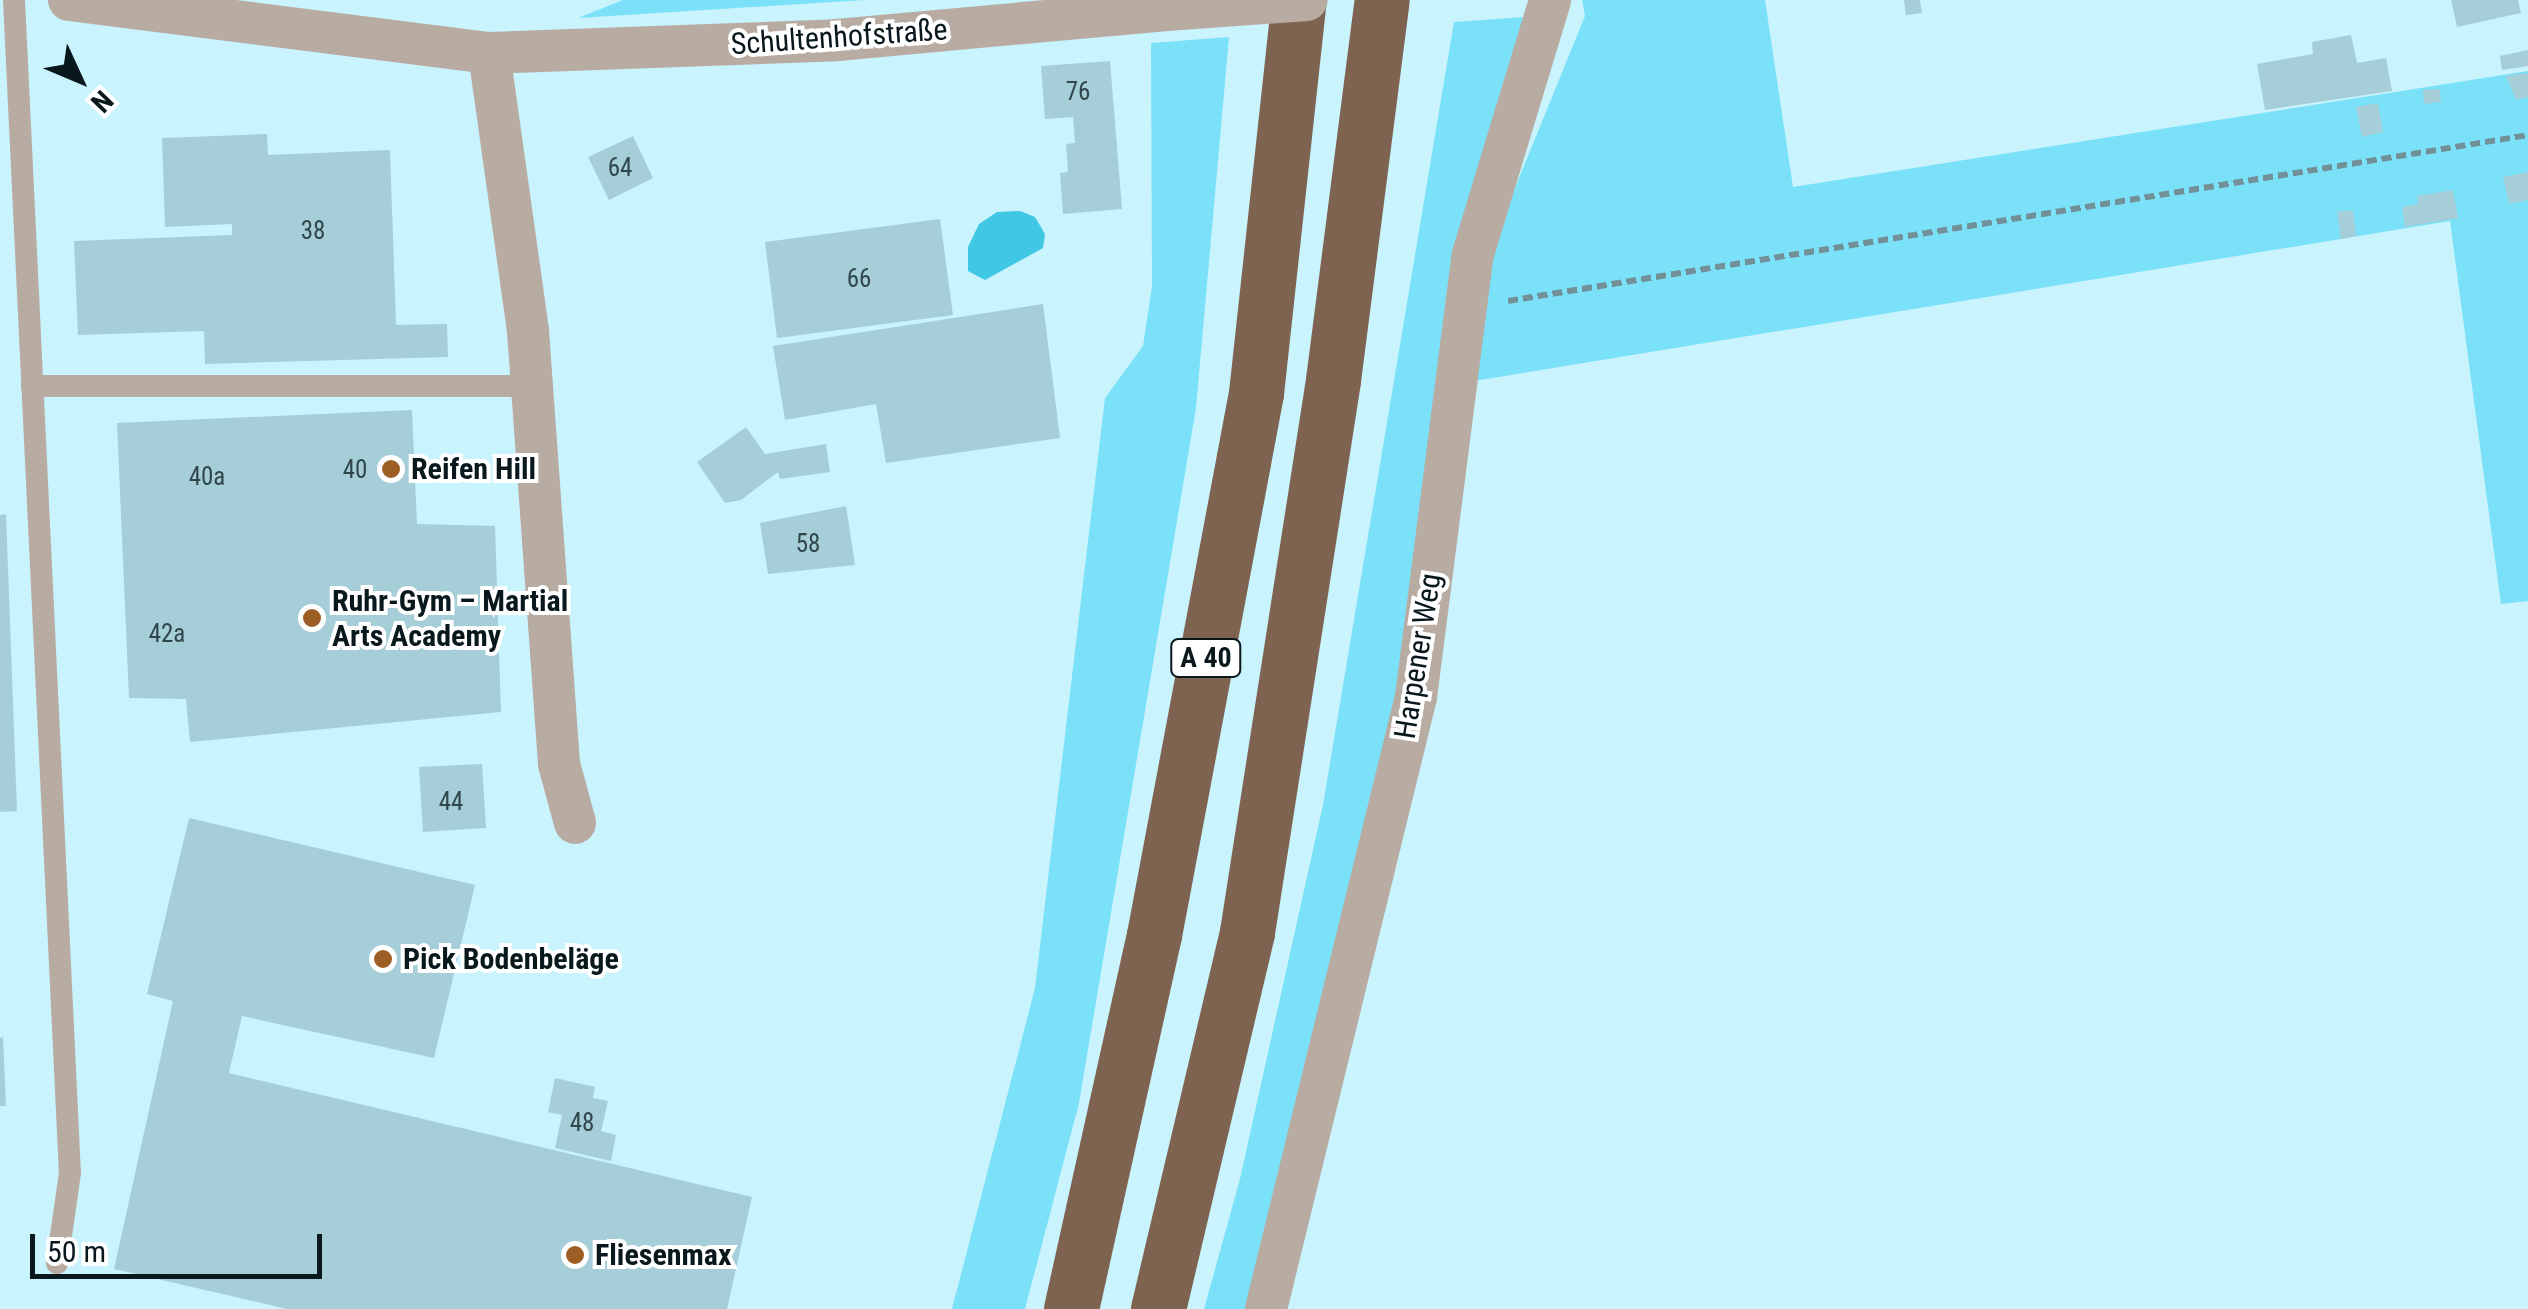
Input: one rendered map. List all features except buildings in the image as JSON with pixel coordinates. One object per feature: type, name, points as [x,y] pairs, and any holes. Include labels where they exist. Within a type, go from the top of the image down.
[{"type":"highway","name":"A 40","points":[[1071,1309],[1154,935],[1256,392],[1299,0]]},
{"type":"highway","name":"A 40","points":[[1158,1309],[1246,932],[1333,380],[1382,0]]},
{"type":"street","name":"Schultenhofstraße","points":[[70,0],[489,53],[837,40],[1307,0]]},
{"type":"street","name":"Harpener Weg","points":[[1266,1309],[1416,697],[1474,254],[1550,0]]},
{"type":"street","points":[[489,53],[532,386],[559,764],[575,823]]},
{"type":"lane","points":[[14,0],[70,1172],[56,1263]]},
{"type":"lane","points":[[32,386],[532,386]]},
{"type":"path","points":[[1492,304],[2528,135]]},
{"type":"shaded area","points":[[623,0],[864,0],[578,18]]},
{"type":"shaded area","points":[[1582,0],[1765,0],[1793,187],[2528,71],[2528,601],[2501,604],[2450,221],[1468,382],[1497,232],[1585,16]]},
{"type":"shaded area","points":[[1525,17],[1399,695],[1250,1309],[1204,1309],[1240,1179],[1323,805],[1454,22]]},
{"type":"shaded area","points":[[1229,37],[1196,408],[1079,1103],[1025,1309],[952,1309],[1035,988],[1105,398],[1143,346],[1152,287],[1151,43]]},
{"type":"shaded area","points":[[1020,211],[1035,217],[1045,234],[1043,248],[985,280],[968,271],[968,247],[979,224],[997,212]]},
{"type":"place","name":"Reifen Hill","points":[[391,469]]},
{"type":"place","name":"Ruhr-Gym – Martial Arts Academy","points":[[312,618]]},
{"type":"place","name":"Pick Bodenbeläge","points":[[383,959]]},
{"type":"place","name":"Fliesenmax","points":[[575,1255]]}]
